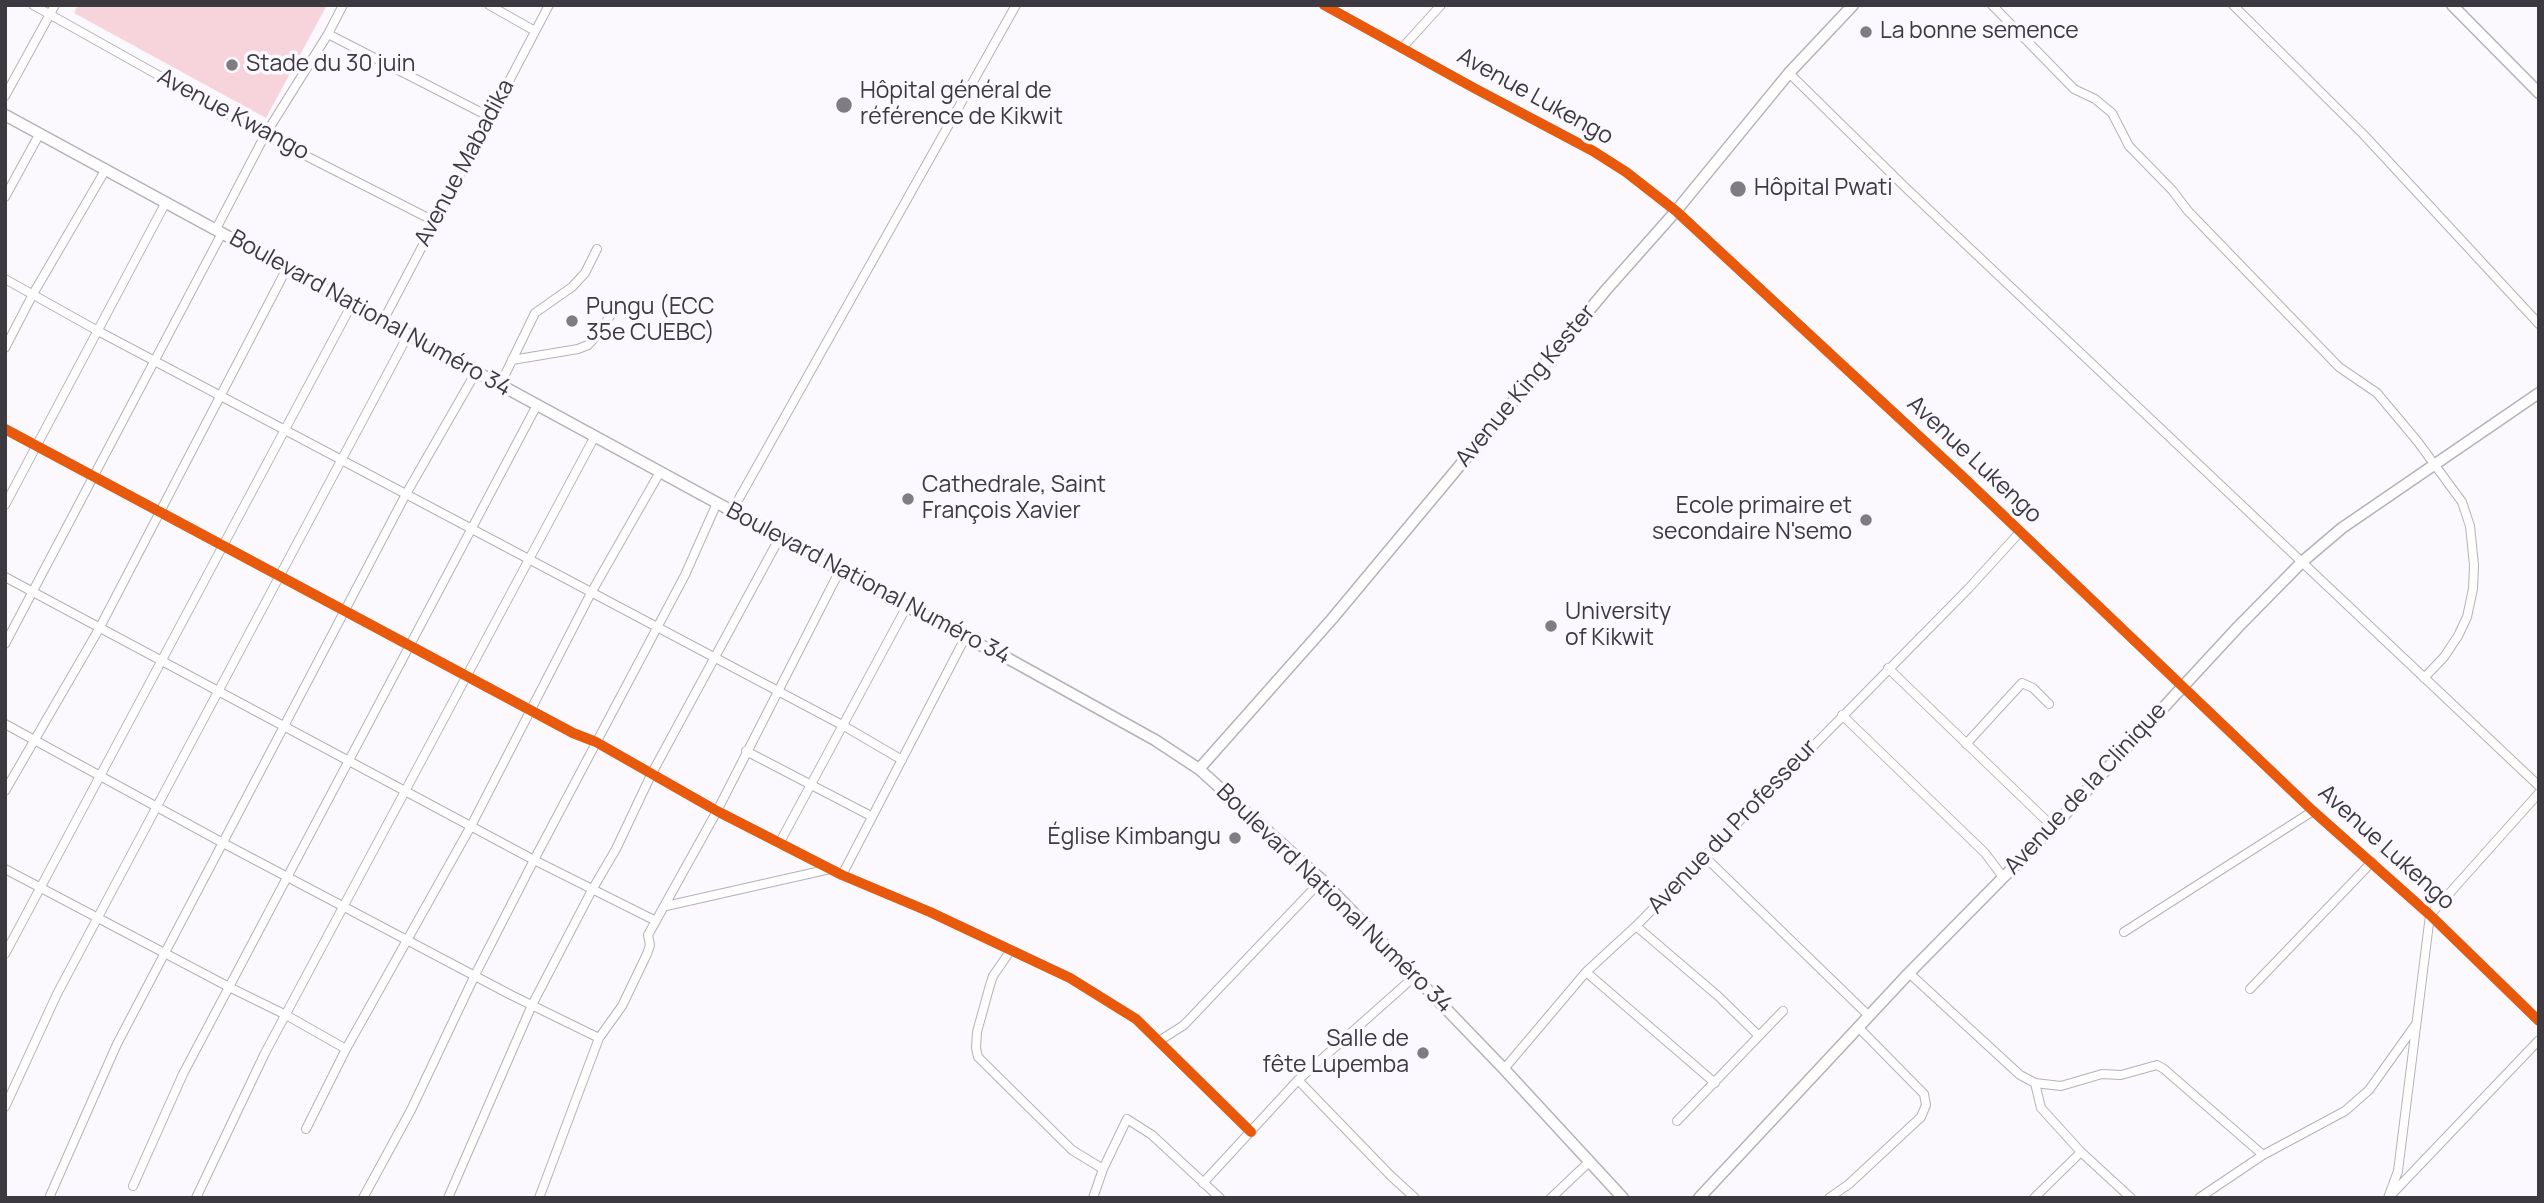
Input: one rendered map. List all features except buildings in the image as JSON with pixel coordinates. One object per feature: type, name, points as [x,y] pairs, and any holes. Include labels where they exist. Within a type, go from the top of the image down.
[{"type":"street","name":"Avenue Kwango","points":[[33,5],[265,135],[434,221]]},
{"type":"street","points":[[5,96],[55,5]]},
{"type":"street","points":[[5,644],[155,361],[265,135],[343,5]]},
{"type":"street","points":[[489,5],[535,31]]},
{"type":"street","name":"Avenue Mabadika","points":[[383,321],[549,5]]},
{"type":"street","points":[[732,511],[1016,5]]},
{"type":"street","points":[[1402,48],[1441,5]]},
{"type":"street","name":"Avenue King Kester","points":[[1199,769],[1320,632],[1606,290],[1676,211],[1789,73],[1853,5]]},
{"type":"street","points":[[1992,5],[2074,89],[2095,99],[2112,113],[2129,146],[2339,367],[2376,393],[2418,442],[2462,502],[2470,526],[2474,577],[2467,617],[2444,657],[2424,678]]},
{"type":"street","points":[[2233,5],[2364,135],[2539,324]]},
{"type":"street","points":[[2452,5],[2539,93]]},
{"type":"street","name":"Avenue Lukengo","points":[[1328,6],[1592,151],[1626,172],[1676,211],[2314,811],[2430,915],[2539,1021]]},
{"type":"street","points":[[328,34],[490,117]]},
{"type":"street","points":[[1789,73],[1906,188],[2539,786]]},
{"type":"street","name":"Boulevard National Numéro 34","points":[[5,115],[965,638],[1000,654],[1155,740],[1199,769],[1322,880],[1504,1069],[1623,1198]]},
{"type":"street","points":[[5,197],[40,133]]},
{"type":"street","points":[[5,348],[33,294],[106,169]]},
{"type":"street","points":[[5,505],[166,202]]},
{"type":"street","points":[[499,385],[535,313],[572,288],[586,273],[597,249]]},
{"type":"street","points":[[5,791],[99,629],[287,268]]},
{"type":"street","points":[[5,279],[528,561],[844,726],[902,760]]},
{"type":"street","points":[[5,954],[352,304]]},
{"type":"street","points":[[512,360],[589,345],[617,305]]},
{"type":"street","points":[[5,1107],[57,995],[408,335]]},
{"type":"street","points":[[49,1198],[117,1044],[407,495],[476,372]]},
{"type":"street","name":"Avenue de la Clinique","points":[[1699,1198],[1909,973],[2053,827],[2302,562],[2342,528],[2539,393]]},
{"type":"street","points":[[133,1186],[183,1074],[537,405]]},
{"type":"street","points":[[5,429],[573,733],[596,742],[717,811],[842,875],[930,912],[1070,978],[1136,1019],[1251,1132]]},
{"type":"street","points":[[196,1198],[265,1053],[595,436]]},
{"type":"street","points":[[306,1129],[346,1049],[471,826],[591,593],[660,472]]},
{"type":"street","points":[[363,1198],[411,1110],[475,975],[534,860],[657,629],[717,503]]},
{"type":"street","name":"Avenue du Professeur","points":[[1504,1069],[1586,972],[1636,926],[1968,589],[2020,532]]},
{"type":"street","points":[[448,1198],[533,1005],[616,849],[651,775],[780,537]]},
{"type":"street","points":[[539,1198],[599,1038],[622,1006],[642,965],[650,945],[648,935],[717,811],[840,570]]},
{"type":"street","points":[[5,577],[534,860],[656,921]]},
{"type":"street","points":[[780,842],[907,606]]},
{"type":"street","points":[[842,875],[965,638]]},
{"type":"street","points":[[1888,668],[2053,827]]},
{"type":"street","points":[[1966,744],[2022,683],[2033,688],[2049,704]]},
{"type":"street","points":[[1842,715],[1984,853],[2003,877]]},
{"type":"street","points":[[5,724],[223,843],[599,1038]]},
{"type":"street","points":[[746,751],[872,816]]},
{"type":"street","points":[[2389,1198],[2398,1171],[2430,915],[2539,793]]},
{"type":"street","points":[[2124,932],[2314,811]]},
{"type":"street","points":[[1704,856],[1869,1016]]},
{"type":"street","points":[[2250,989],[2372,862]]},
{"type":"street","points":[[5,869],[346,1049]]},
{"type":"street","points":[[666,906],[831,869]]},
{"type":"street","points":[[1159,1041],[1184,1025],[1322,880]]},
{"type":"street","points":[[1636,926],[1709,987],[1759,1036]]},
{"type":"street","points":[[1011,950],[990,985],[977,1032],[978,1056],[1072,1150],[1103,1169]]},
{"type":"street","points":[[1586,972],[1715,1083]]},
{"type":"street","points":[[1909,973],[2020,1074],[2035,1083],[2062,1086],[2102,1074],[2121,1075],[2157,1065],[2263,1156]]},
{"type":"street","points":[[1203,1183],[1298,1080],[1415,976]]},
{"type":"street","points":[[1676,1121],[1783,1012]]},
{"type":"street","points":[[2199,1198],[2263,1156],[2345,1111],[2369,1090],[2417,1021]]},
{"type":"street","points":[[1829,1198],[1849,1184],[1921,1117],[1926,1105],[1924,1094],[1858,1027]]},
{"type":"street","points":[[2389,1198],[2539,1040]]},
{"type":"street","points":[[1298,1080],[1415,1198]]},
{"type":"street","points":[[2035,1083],[2041,1108],[2081,1152],[2131,1198]]},
{"type":"street","points":[[1094,1197],[1103,1169],[1126,1119],[1152,1135],[1220,1198]]},
{"type":"street","points":[[2034,1198],[2081,1152]]},
{"type":"street","points":[[1551,1198],[1589,1162]]},
{"type":"shaded area","name":"Stade du 30 juin","points":[[78,5],[327,5],[266,118],[74,13]]},
{"type":"cycle path","points":[[1324,5],[1593,151],[1626,172],[1676,211],[1963,477],[2313,811],[2430,915],[2539,1021]]},
{"type":"cycle path","points":[[5,429],[573,733],[596,742],[717,811],[842,875],[930,912],[1070,978],[1136,1019],[1251,1132]]},
{"type":"place","name":"La bonne semence","points":[[1866,32]]},
{"type":"place","name":"Stade du 30 juin","points":[[232,65]]},
{"type":"place","name":"Hôpital général de référence de Kikwit","points":[[844,105]]},
{"type":"place","name":"Hôpital Pwati","points":[[1738,189]]},
{"type":"place","name":"Pungu (ECC 35e CUEBC)","points":[[572,321]]},
{"type":"place","name":"Cathedrale, Saint François Xavier","points":[[908,499]]},
{"type":"place","name":"Ecole primaire et secondaire N'semo","points":[[1866,520]]},
{"type":"place","name":"University of Kikwit","points":[[1551,626]]},
{"type":"place","name":"Église Kimbangu","points":[[1235,838]]},
{"type":"place","name":"Salle de fête Lupemba","points":[[1423,1053]]}]
